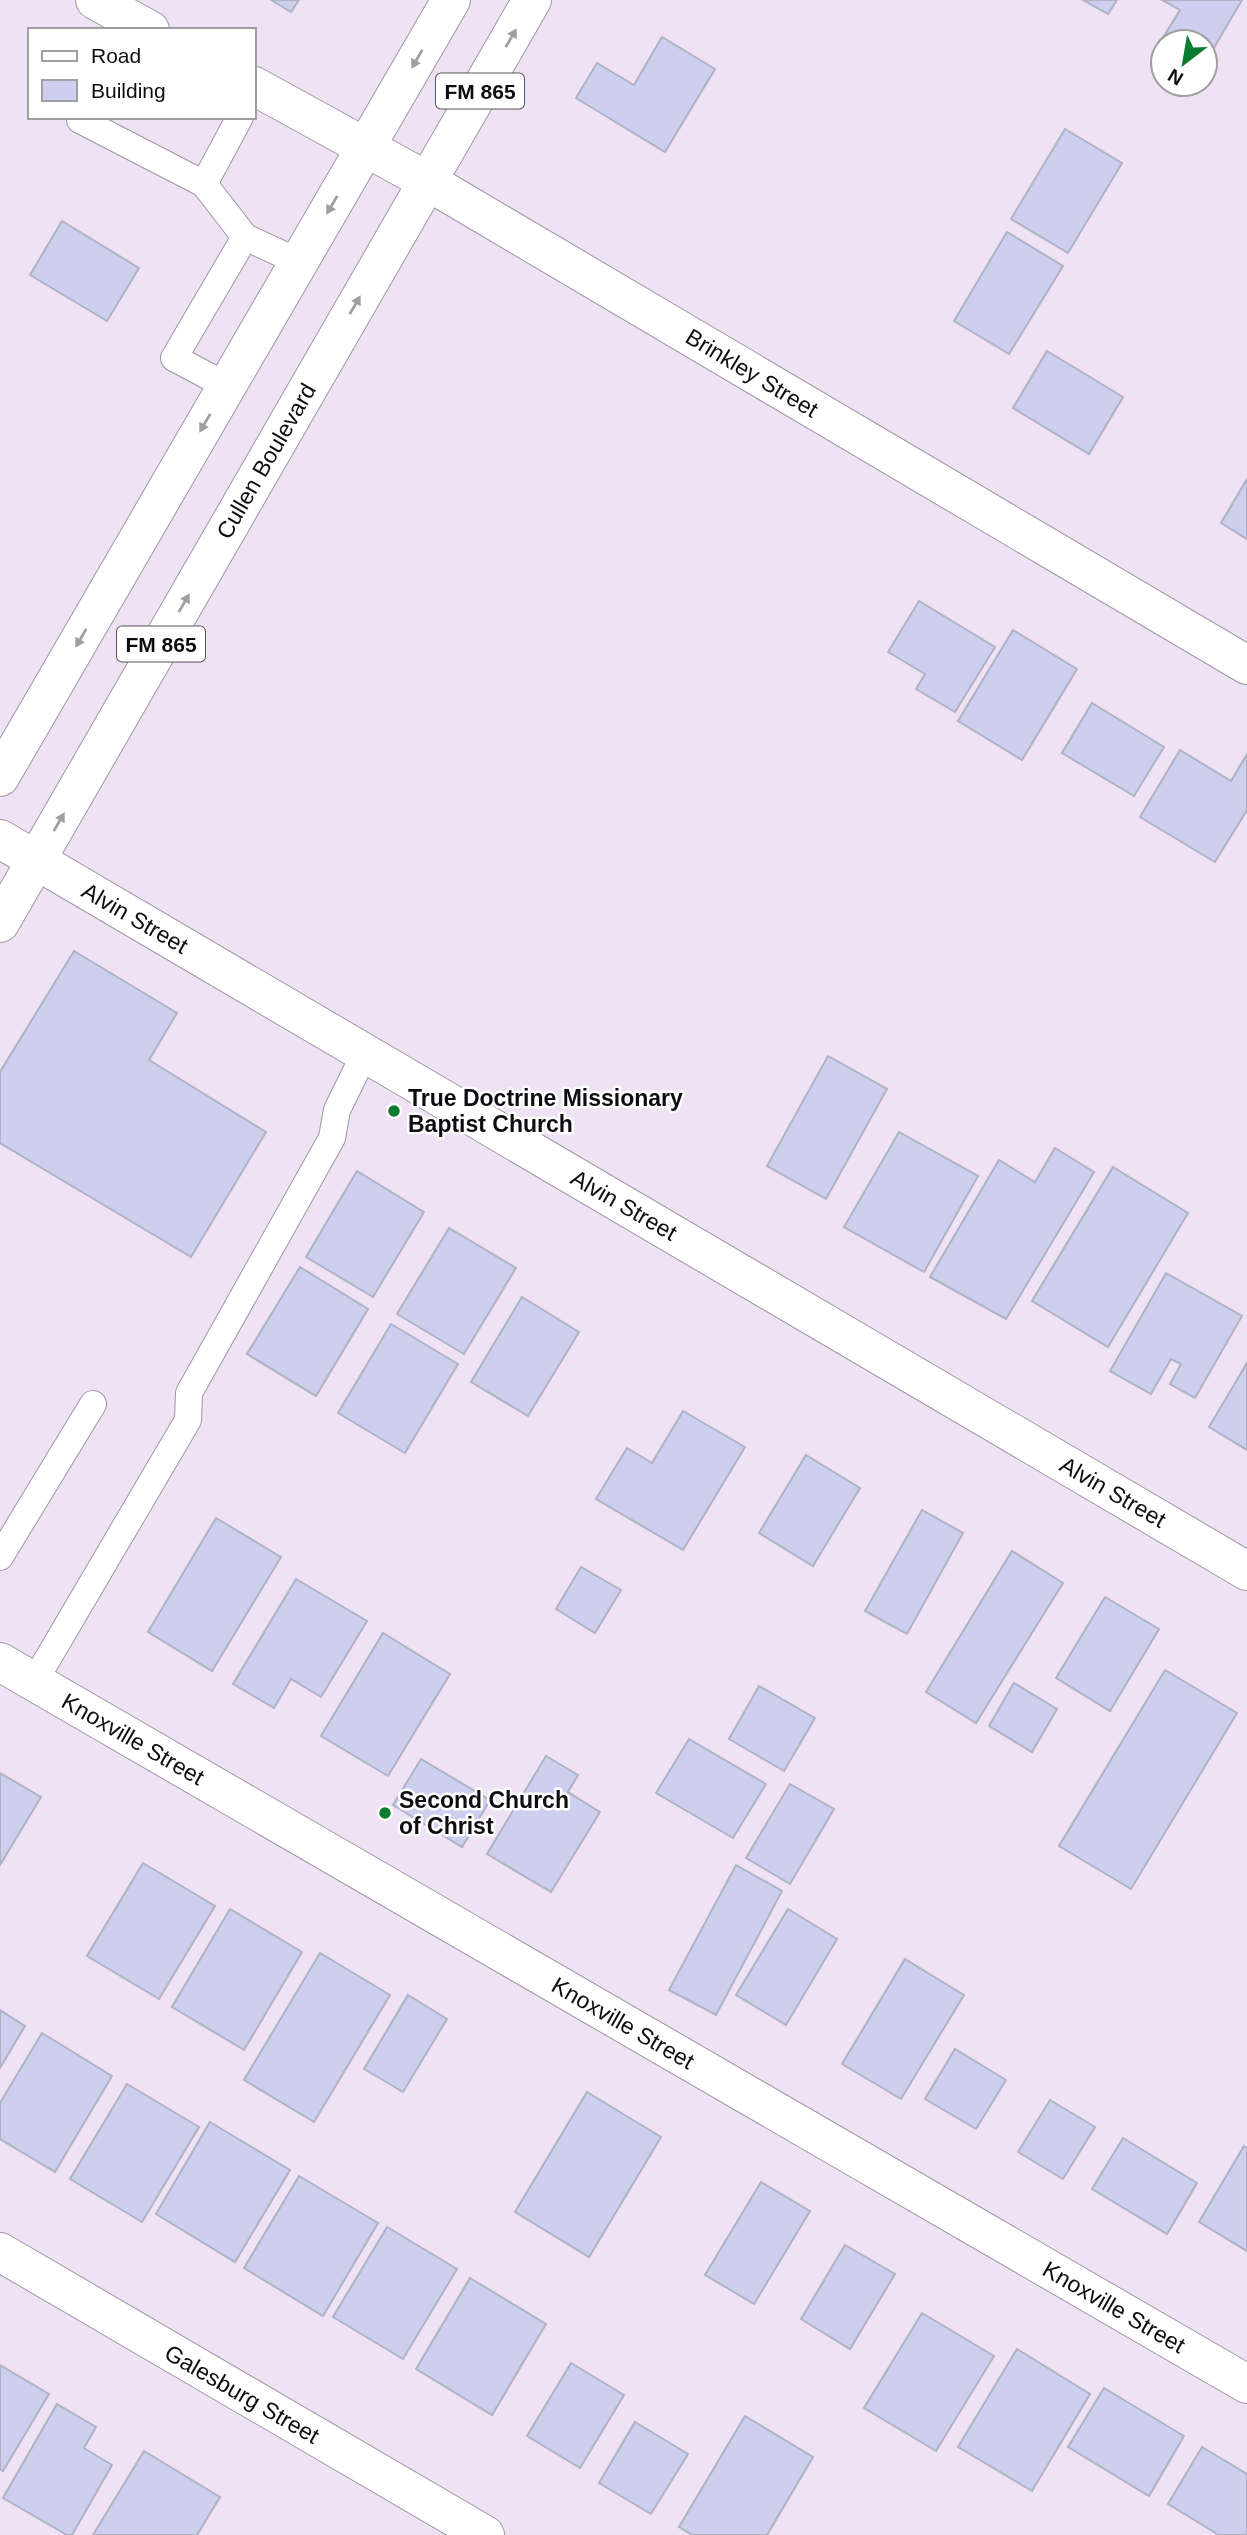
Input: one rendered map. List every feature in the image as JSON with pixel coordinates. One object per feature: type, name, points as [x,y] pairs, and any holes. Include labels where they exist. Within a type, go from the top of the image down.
[{"type":"street","points":[[95,0],[136,26]]},
{"type":"street","name":"FM 865","points":[[0,777],[452,0]]},
{"type":"street","name":"Cullen Boulevard","points":[[0,923],[532,0]]},
{"type":"street","name":"Brinkley Street","points":[[256,97],[366,146],[1247,664]]},
{"type":"street","name":"Alvin Street","points":[[0,839],[1247,1571]]},
{"type":"street","name":"Knoxville Street","points":[[0,1662],[1247,2384]]},
{"type":"street","name":"Galesburg Street","points":[[0,2252],[485,2535]]},
{"type":"lane","points":[[81,119],[204,184],[245,237],[299,262]]},
{"type":"lane","points":[[204,184],[238,119]]},
{"type":"lane","points":[[227,386],[174,358],[245,237]]},
{"type":"lane","points":[[34,1682],[188,1420],[189,1393],[332,1138],[337,1111],[365,1053]]},
{"type":"lane","points":[[0,1558],[93,1404]]},
{"type":"building","points":[[271,0],[299,0],[291,12]]},
{"type":"building","points":[[1083,0],[1117,0],[1108,14]]},
{"type":"building","points":[[1162,0],[1242,0],[1219,39],[1219,28],[1169,28],[1180,10]]},
{"type":"building","points":[[662,37],[715,69],[665,152],[576,98],[597,63],[634,85]]},
{"type":"building","points":[[1065,129],[1122,163],[1068,253],[1011,219]]},
{"type":"building","points":[[62,221],[139,268],[107,321],[30,275]]},
{"type":"building","points":[[1007,232],[1063,266],[1009,354],[954,321]]},
{"type":"building","points":[[1047,351],[1123,397],[1089,454],[1013,408]]},
{"type":"building","points":[[1247,479],[1247,539],[1221,523]]},
{"type":"building","points":[[919,601],[995,647],[955,712],[916,689],[925,674],[888,652]]},
{"type":"building","points":[[1013,630],[1077,669],[1022,760],[958,721]]},
{"type":"building","points":[[1092,703],[1164,747],[1134,796],[1062,753]]},
{"type":"building","points":[[1180,750],[1231,781],[1247,754],[1247,810],[1215,862],[1140,817]]},
{"type":"building","points":[[74,951],[177,1013],[149,1060],[266,1132],[191,1257],[0,1143],[0,1072]]},
{"type":"building","points":[[828,1056],[887,1089],[826,1199],[767,1166]]},
{"type":"building","points":[[899,1132],[978,1176],[924,1272],[844,1227]]},
{"type":"building","points":[[1055,1148],[1094,1172],[1006,1319],[930,1277],[999,1160],[1035,1182]]},
{"type":"building","points":[[1113,1167],[1188,1213],[1108,1347],[1032,1301]]},
{"type":"building","points":[[357,1171],[424,1212],[373,1297],[306,1257]]},
{"type":"building","points":[[449,1228],[516,1268],[464,1354],[397,1314]]},
{"type":"building","points":[[300,1267],[368,1309],[316,1396],[247,1354]]},
{"type":"building","points":[[1166,1273],[1242,1316],[1195,1398],[1170,1384],[1181,1364],[1171,1359],[1151,1394],[1110,1371]]},
{"type":"building","points":[[522,1297],[579,1332],[528,1416],[471,1382]]},
{"type":"building","points":[[391,1324],[458,1364],[405,1453],[338,1413]]},
{"type":"building","points":[[1247,1363],[1247,1450],[1209,1427]]},
{"type":"building","points":[[683,1411],[745,1447],[683,1550],[596,1499],[627,1448],[652,1463]]},
{"type":"building","points":[[806,1455],[860,1488],[813,1566],[759,1533]]},
{"type":"building","points":[[922,1510],[963,1533],[907,1634],[865,1611]]},
{"type":"building","points":[[216,1518],[281,1557],[212,1671],[148,1632]]},
{"type":"building","points":[[1012,1551],[1063,1583],[976,1723],[926,1692]]},
{"type":"building","points":[[581,1567],[621,1590],[595,1633],[556,1609]]},
{"type":"building","points":[[296,1579],[367,1621],[321,1697],[291,1679],[274,1708],[233,1684]]},
{"type":"building","points":[[1105,1597],[1159,1629],[1110,1711],[1056,1678]]},
{"type":"building","points":[[383,1633],[450,1674],[388,1776],[321,1736]]},
{"type":"building","points":[[1165,1670],[1237,1713],[1131,1889],[1059,1846]]},
{"type":"building","points":[[1014,1683],[1057,1709],[1032,1752],[989,1726]]},
{"type":"building","points":[[759,1686],[815,1718],[784,1771],[729,1739]]},
{"type":"building","points":[[689,1739],[766,1784],[733,1838],[656,1793]]},
{"type":"building","points":[[546,1756],[578,1775],[568,1792],[600,1812],[551,1892],[487,1854]]},
{"type":"building","points":[[421,1759],[490,1800],[462,1847],[393,1805]]},
{"type":"building","points":[[0,1773],[41,1797],[0,1865]]},
{"type":"building","points":[[790,1784],[834,1809],[790,1884],[746,1858]]},
{"type":"building","points":[[143,1863],[215,1906],[159,1999],[87,1956]]},
{"type":"building","points":[[736,1865],[782,1891],[716,2015],[669,1990]]},
{"type":"building","points":[[230,1909],[302,1952],[244,2050],[172,2007]]},
{"type":"building","points":[[788,1909],[837,1939],[786,2025],[736,1995]]},
{"type":"building","points":[[320,1953],[390,1995],[314,2122],[244,2080]]},
{"type":"building","points":[[905,1959],[964,1995],[901,2099],[842,2064]]},
{"type":"building","points":[[408,1995],[447,2019],[403,2092],[364,2069]]},
{"type":"building","points":[[0,2010],[25,2026],[0,2068]]},
{"type":"building","points":[[42,2033],[112,2076],[55,2172],[0,2139],[0,2103]]},
{"type":"building","points":[[955,2049],[1006,2080],[976,2129],[925,2099]]},
{"type":"building","points":[[127,2084],[199,2127],[142,2222],[70,2179]]},
{"type":"building","points":[[587,2092],[661,2137],[589,2257],[515,2212]]},
{"type":"building","points":[[1050,2100],[1095,2127],[1063,2179],[1018,2152]]},
{"type":"building","points":[[210,2122],[290,2170],[235,2262],[156,2214]]},
{"type":"building","points":[[1123,2138],[1197,2183],[1167,2234],[1092,2189]]},
{"type":"building","points":[[1244,2146],[1247,2148],[1247,2251],[1199,2222]]},
{"type":"building","points":[[299,2176],[378,2223],[323,2316],[244,2268]]},
{"type":"building","points":[[761,2182],[810,2211],[754,2304],[705,2275]]},
{"type":"building","points":[[387,2227],[457,2269],[403,2359],[333,2317]]},
{"type":"building","points":[[845,2245],[895,2274],[850,2349],[801,2319]]},
{"type":"building","points":[[470,2278],[546,2324],[492,2415],[416,2369]]},
{"type":"building","points":[[922,2313],[994,2356],[936,2451],[864,2408]]},
{"type":"building","points":[[1017,2349],[1090,2394],[1032,2491],[958,2447]]},
{"type":"building","points":[[571,2363],[624,2395],[580,2468],[527,2436]]},
{"type":"building","points":[[0,2365],[49,2394],[3,2471],[0,2469]]},
{"type":"building","points":[[1104,2388],[1184,2436],[1149,2496],[1068,2447]]},
{"type":"building","points":[[57,2404],[96,2427],[84,2448],[112,2465],[72,2535],[67,2535],[3,2498]]},
{"type":"building","points":[[745,2416],[813,2457],[767,2535],[692,2535],[679,2527]]},
{"type":"building","points":[[635,2422],[688,2454],[651,2514],[599,2483]]},
{"type":"building","points":[[1202,2447],[1247,2474],[1247,2535],[1219,2535],[1168,2504]]},
{"type":"building","points":[[144,2451],[220,2497],[197,2535],[93,2535]]},
{"type":"place","name":"True Doctrine Missionary Baptist Church","points":[[394,1111]]},
{"type":"place","name":"Second Church of Christ","points":[[385,1813]]}]
